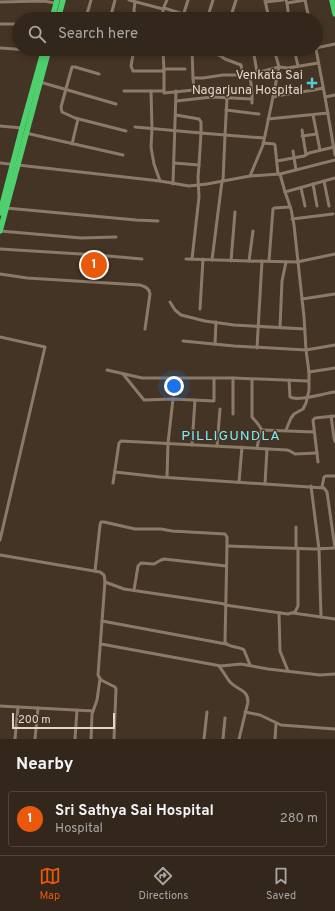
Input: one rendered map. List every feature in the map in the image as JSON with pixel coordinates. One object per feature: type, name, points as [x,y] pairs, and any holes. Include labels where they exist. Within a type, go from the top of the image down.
[{"type":"highway","points":[[60,12],[63,0]]},
{"type":"highway","points":[[332,0],[335,14]]},
{"type":"highway","points":[[54,12],[56,2]]},
{"type":"highway","points":[[0,231],[22,128],[41,56]]},
{"type":"highway","points":[[0,213],[2,192],[15,164],[26,133],[47,56]]},
{"type":"street","points":[[88,12],[91,0]]},
{"type":"street","points":[[112,12],[115,0]]},
{"type":"street","points":[[129,0],[143,2],[175,12]]},
{"type":"street","points":[[164,12],[167,0]]},
{"type":"street","points":[[184,12],[188,0]]},
{"type":"street","points":[[209,12],[213,0]]},
{"type":"street","points":[[232,12],[236,0]]},
{"type":"street","points":[[267,12],[265,1],[305,0],[308,12]]},
{"type":"street","points":[[285,1],[287,12]]},
{"type":"street","points":[[0,2],[56,2]]},
{"type":"street","points":[[134,12],[135,2]]},
{"type":"street","points":[[0,24],[12,24]]},
{"type":"street","points":[[323,47],[335,44]]},
{"type":"street","points":[[0,48],[12,49]]},
{"type":"street","points":[[133,56],[131,66],[133,71],[185,69]]},
{"type":"street","points":[[163,56],[164,91]]},
{"type":"street","points":[[124,91],[164,91],[164,93],[194,90],[192,56]]},
{"type":"street","points":[[221,56],[241,65],[244,75]]},
{"type":"street","points":[[254,56],[257,72]]},
{"type":"street","points":[[250,176],[263,143],[280,67],[276,56]]},
{"type":"street","points":[[296,56],[298,66]]},
{"type":"street","points":[[317,56],[335,155]]},
{"type":"street","points":[[193,78],[223,75],[244,75],[280,67],[288,68],[318,63]]},
{"type":"street","points":[[98,74],[73,67],[61,108],[62,112],[78,119],[126,131]]},
{"type":"street","points":[[176,101],[212,97],[252,101],[250,74]]},
{"type":"street","points":[[40,82],[116,104]]},
{"type":"street","points":[[273,97],[323,88]]},
{"type":"street","points":[[151,91],[151,147],[154,164],[160,181]]},
{"type":"street","points":[[173,184],[176,91]]},
{"type":"street","points":[[325,97],[335,95]]},
{"type":"street","points":[[212,260],[222,181],[227,98]]},
{"type":"street","points":[[226,110],[259,114]]},
{"type":"street","points":[[268,119],[328,113]]},
{"type":"street","points":[[176,115],[199,119],[201,122],[198,205],[192,259]]},
{"type":"street","points":[[313,115],[320,150]]},
{"type":"street","points":[[72,144],[78,119]]},
{"type":"street","points":[[0,126],[22,128]]},
{"type":"street","points":[[135,127],[264,138]]},
{"type":"street","points":[[302,130],[306,155]]},
{"type":"street","points":[[26,133],[123,155]]},
{"type":"street","points":[[302,136],[317,134]]},
{"type":"street","points":[[263,143],[275,145],[279,174],[290,207],[298,262],[309,372],[307,397],[302,409],[294,414],[286,430]]},
{"type":"street","points":[[277,161],[334,147]]},
{"type":"street","points":[[293,151],[296,170]]},
{"type":"street","points":[[0,163],[160,181],[189,186],[250,176],[279,174],[335,160]]},
{"type":"street","points":[[174,163],[199,165]]},
{"type":"street","points":[[285,192],[335,178]]},
{"type":"street","points":[[324,181],[329,206]]},
{"type":"street","points":[[313,184],[317,206]]},
{"type":"street","points":[[301,188],[304,206]]},
{"type":"street","points":[[269,262],[272,209],[290,207]]},
{"type":"street","points":[[6,208],[136,220],[158,220]]},
{"type":"street","points":[[232,261],[235,212]]},
{"type":"street","points":[[292,219],[333,214]]},
{"type":"street","points":[[0,231],[81,238],[116,237]]},
{"type":"street","points":[[249,261],[253,231]]},
{"type":"street","points":[[0,249],[142,259]]},
{"type":"street","points":[[186,259],[298,262],[335,254]]},
{"type":"street","points":[[200,309],[203,260]]},
{"type":"street","points":[[257,348],[262,261]]},
{"type":"street","points":[[280,327],[282,281],[286,262]]},
{"type":"street","points":[[0,274],[26,278],[140,285],[147,287],[150,294],[145,329]]},
{"type":"street","points":[[302,299],[335,294]]},
{"type":"street","points":[[170,302],[175,310],[181,315],[216,322],[305,329]]},
{"type":"street","points":[[215,344],[216,322]]},
{"type":"street","points":[[0,336],[45,347],[0,540]]},
{"type":"street","points":[[183,341],[257,348],[306,350],[335,344]]},
{"type":"street","points":[[309,372],[335,368]]},
{"type":"street","points":[[106,370],[142,378],[233,378],[308,381]]},
{"type":"street","points":[[123,374],[144,400],[173,399],[214,401],[214,378]]},
{"type":"street","points":[[233,378],[234,414]]},
{"type":"street","points":[[252,379],[252,418],[262,430]]},
{"type":"street","points":[[289,380],[290,398],[295,399],[335,392]]},
{"type":"street","points":[[167,477],[168,443],[173,399]]},
{"type":"street","points":[[192,444],[195,400]]},
{"type":"street","points":[[217,446],[220,409]]},
{"type":"street","points":[[318,462],[313,419],[333,416],[335,442]]},
{"type":"street","points":[[262,430],[314,432]]},
{"type":"street","points":[[256,448],[262,430]]},
{"type":"street","points":[[113,483],[120,441],[289,450],[295,454],[316,453]]},
{"type":"street","points":[[239,482],[242,447]]},
{"type":"street","points":[[265,484],[267,449]]},
{"type":"street","points":[[115,472],[325,488],[327,492],[335,548],[319,549],[227,546]]},
{"type":"street","points":[[322,487],[324,477],[335,476]]},
{"type":"street","points":[[311,486],[319,549],[321,617]]},
{"type":"street","points":[[95,571],[101,522],[135,529],[161,529],[226,534],[227,546],[224,638],[226,644]]},
{"type":"street","points":[[293,613],[298,606],[296,526]]},
{"type":"street","points":[[0,555],[95,571],[102,573],[105,578],[98,675],[100,679],[97,700],[92,715],[91,739]]},
{"type":"street","points":[[134,590],[138,566],[141,563],[154,564],[164,559],[226,566]]},
{"type":"street","points":[[105,582],[122,588],[225,605],[335,619]]},
{"type":"street","points":[[279,613],[280,651],[288,671]]},
{"type":"street","points":[[102,621],[242,648],[250,666]]},
{"type":"street","points":[[101,644],[219,666],[239,664],[322,675],[335,674]]},
{"type":"street","points":[[219,666],[231,683],[246,693],[247,696],[248,702],[239,739]]},
{"type":"street","points":[[100,679],[116,689],[114,739]]},
{"type":"street","points":[[0,706],[93,711]]},
{"type":"street","points":[[15,739],[18,707]]},
{"type":"street","points":[[35,739],[38,708]]},
{"type":"street","points":[[74,739],[77,710]]},
{"type":"street","points":[[204,739],[207,712]]},
{"type":"street","points":[[245,712],[260,715],[281,726],[335,729]]},
{"type":"street","points":[[223,739],[225,718]]},
{"type":"street","points":[[275,739],[276,724]]},
{"type":"place","name":"Venkata Sai Nagarjuna Hospital","points":[[312,83]]},
{"type":"place","name":"Sri Sathya Sai Hospital","points":[[94,265]]},
{"type":"district","name":"PILLIGUNDLA","points":[[231,436]]}]
